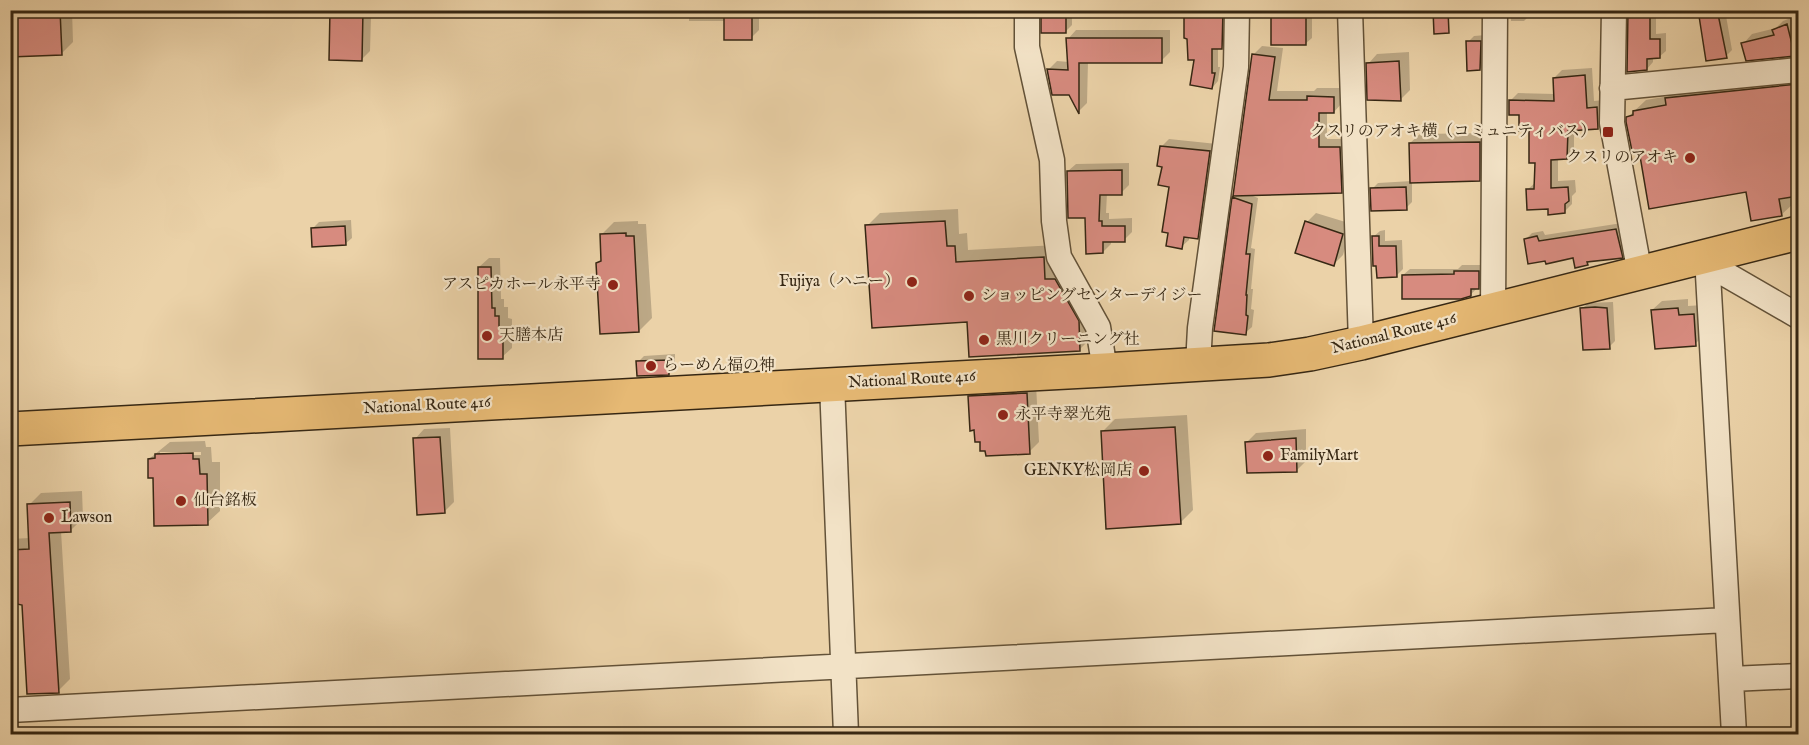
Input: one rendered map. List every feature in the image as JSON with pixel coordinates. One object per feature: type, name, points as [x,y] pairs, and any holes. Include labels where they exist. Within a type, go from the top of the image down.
[{"type":"highway","name":"National Route 416","points":[[10,429],[1198,365],[1300,356],[1640,274],[1798,232]]},
{"type":"street","points":[[1027,10],[1028,47],[1052,160],[1054,220],[1059,257],[1098,327],[1105,370]]},
{"type":"street","points":[[1198,365],[1200,328],[1236,67],[1237,10]]},
{"type":"street","points":[[1350,10],[1361,343]]},
{"type":"street","points":[[1494,310],[1495,10]]},
{"type":"street","points":[[1614,10],[1612,123],[1640,274]]},
{"type":"street","points":[[1612,88],[1798,70]]},
{"type":"street","points":[[1707,257],[1720,271],[1798,316]]},
{"type":"street","points":[[1707,257],[1734,735]]},
{"type":"street","points":[[832,384],[846,735]]},
{"type":"street","points":[[10,710],[1727,620]]},
{"type":"street","points":[[1731,680],[1798,676]]},
{"type":"building","points":[[10,10],[60,10],[62,55],[10,57]]},
{"type":"building","points":[[330,10],[363,10],[362,61],[329,60]]},
{"type":"building","points":[[724,10],[752,10],[752,40],[724,40]]},
{"type":"building","points":[[1184,10],[1223,10],[1222,49],[1212,49],[1212,73],[1215,73],[1212,89],[1190,85],[1194,60],[1188,60],[1187,39],[1184,38]]},
{"type":"building","points":[[1271,10],[1306,10],[1306,45],[1271,45]]},
{"type":"building","points":[[1433,10],[1448,10],[1449,33],[1434,34]]},
{"type":"building","points":[[1628,10],[1650,10],[1650,39],[1660,39],[1660,58],[1647,59],[1647,70],[1627,72]]},
{"type":"building","points":[[1718,14],[1727,58],[1706,61],[1699,16]]},
{"type":"building","points":[[1066,15],[1066,33],[1041,33],[1041,16]]},
{"type":"building","points":[[1787,24],[1795,56],[1746,61],[1741,43],[1774,35],[1772,30]]},
{"type":"building","points":[[1066,38],[1162,38],[1162,63],[1079,63],[1079,114],[1069,95],[1052,95],[1047,69],[1068,70]]},
{"type":"building","points":[[1466,41],[1481,41],[1480,70],[1467,71]]},
{"type":"building","points":[[1252,54],[1275,57],[1269,100],[1307,100],[1307,96],[1334,97],[1334,113],[1319,113],[1319,147],[1340,147],[1342,193],[1233,196]]},
{"type":"building","points":[[1399,61],[1401,101],[1367,100],[1366,63]]},
{"type":"building","points":[[1585,75],[1587,108],[1597,107],[1598,129],[1568,131],[1567,159],[1551,160],[1551,188],[1568,187],[1569,201],[1565,204],[1565,213],[1548,215],[1548,209],[1527,210],[1526,189],[1534,189],[1535,163],[1529,163],[1529,131],[1519,131],[1519,115],[1509,115],[1509,100],[1554,101],[1553,78]]},
{"type":"building","points":[[1798,84],[1798,196],[1779,199],[1782,216],[1751,221],[1746,192],[1649,209],[1639,150],[1632,151],[1626,122],[1626,117],[1633,115],[1633,111],[1666,105],[1665,98]]},
{"type":"building","points":[[1480,142],[1480,181],[1410,183],[1409,143]]},
{"type":"building","points":[[1160,146],[1210,151],[1198,239],[1184,237],[1182,249],[1166,246],[1168,233],[1162,232],[1169,187],[1158,185],[1162,167],[1157,166]]},
{"type":"building","points":[[1122,170],[1122,195],[1100,195],[1099,221],[1102,221],[1102,226],[1125,226],[1125,242],[1103,242],[1103,253],[1086,254],[1085,218],[1068,218],[1067,171]]},
{"type":"building","points":[[1406,187],[1407,210],[1371,211],[1370,188]]},
{"type":"building","points":[[1232,197],[1252,204],[1246,254],[1250,254],[1246,295],[1246,315],[1248,316],[1246,335],[1214,331]]},
{"type":"building","name":"ショッピングセンターデイジー","points":[[945,221],[947,246],[955,246],[956,262],[1044,257],[1045,279],[1055,279],[1079,321],[1080,351],[969,357],[967,322],[872,328],[865,225]]},
{"type":"building","points":[[1305,221],[1343,234],[1334,266],[1295,253]]},
{"type":"building","points":[[345,226],[346,245],[312,247],[311,228]]},
{"type":"building","points":[[1616,229],[1623,258],[1587,262],[1588,265],[1575,268],[1573,258],[1546,264],[1545,261],[1528,264],[1524,239],[1537,236],[1539,241]]},
{"type":"building","points":[[626,233],[626,236],[634,236],[639,332],[600,334],[596,263],[601,261],[600,234]]},
{"type":"building","points":[[1372,236],[1379,236],[1379,246],[1396,246],[1397,277],[1377,278],[1376,266],[1373,266]]},
{"type":"building","points":[[478,267],[491,267],[492,308],[495,308],[495,316],[499,316],[499,327],[503,328],[503,359],[478,359]]},
{"type":"building","points":[[1454,271],[1479,271],[1479,289],[1471,289],[1471,296],[1461,299],[1402,299],[1402,275],[1454,274]]},
{"type":"building","points":[[1580,308],[1607,308],[1610,349],[1583,350]]},
{"type":"building","points":[[1678,308],[1679,315],[1694,314],[1696,346],[1655,349],[1651,310]]},
{"type":"building","points":[[669,360],[669,375],[637,376],[636,361]]},
{"type":"building","points":[[1027,393],[1030,454],[986,456],[985,451],[980,451],[980,442],[975,442],[974,430],[970,431],[968,396]]},
{"type":"building","points":[[1175,427],[1181,524],[1106,529],[1101,431]]},
{"type":"building","points":[[440,437],[445,513],[417,515],[413,438]]},
{"type":"building","points":[[1296,438],[1297,472],[1247,473],[1245,442]]},
{"type":"building","name":"仙台銘板","points":[[193,453],[193,459],[199,459],[200,474],[207,474],[208,525],[154,526],[153,478],[148,478],[148,459],[155,458],[155,454]]},
{"type":"building","points":[[70,502],[71,532],[49,533],[59,693],[27,694],[22,605],[12,603],[10,550],[29,549],[27,504]]},
{"type":"place","name":"クスリのアオキ横（コミュニティバス）","points":[[1608,132]]},
{"type":"place","name":"クスリのアオキ","points":[[1690,158]]},
{"type":"place","name":"Fujiya（ハニー）","points":[[912,282]]},
{"type":"place","name":"アスピカホール永平寺","points":[[613,285]]},
{"type":"place","name":"ショッピングセンターデイジー","points":[[969,296]]},
{"type":"place","name":"天膳本店","points":[[487,336]]},
{"type":"place","name":"黒川クリーニング社","points":[[984,340]]},
{"type":"place","name":"らーめん福の神","points":[[651,366]]},
{"type":"place","name":"永平寺翠光苑","points":[[1003,415]]},
{"type":"place","name":"FamilyMart","points":[[1268,456]]},
{"type":"place","name":"GENKY松岡店","points":[[1144,471]]},
{"type":"place","name":"仙台銘板","points":[[181,501]]},
{"type":"place","name":"Lawson","points":[[49,518]]}]
